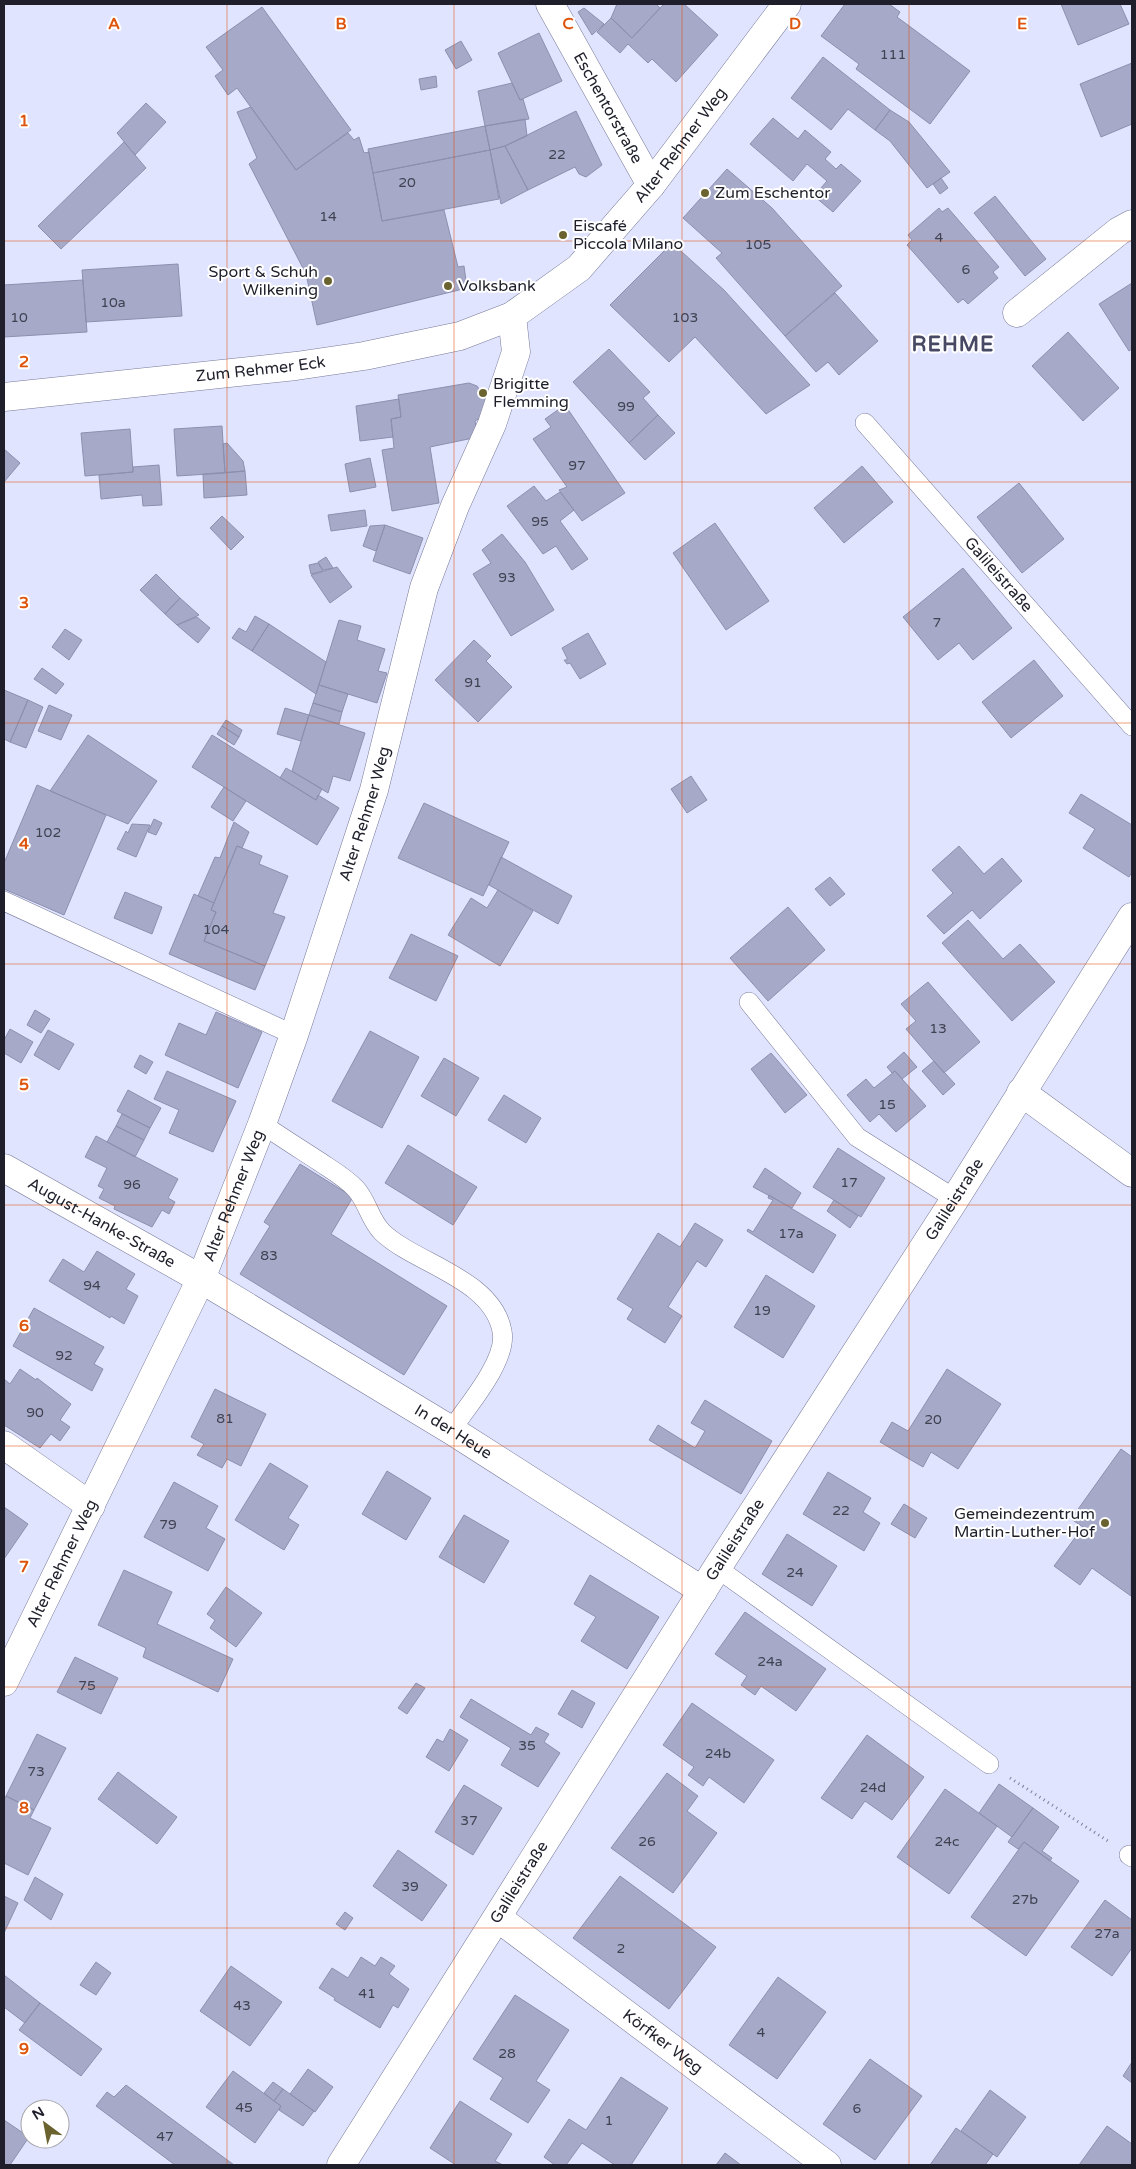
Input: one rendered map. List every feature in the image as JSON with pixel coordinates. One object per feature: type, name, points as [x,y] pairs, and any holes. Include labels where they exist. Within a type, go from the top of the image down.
[{"type":"street","name":"Eschentorstraße","points":[[550,4],[651,185]]},
{"type":"street","name":"Alter Rehmer Weg","points":[[4,1682],[200,1279],[262,1124],[294,1035],[374,790],[424,588],[455,506],[492,424],[516,352],[512,316],[579,268],[651,185],[787,4]]},
{"type":"street","points":[[1017,313],[1119,231],[1132,224]]},
{"type":"street","name":"Zum Rehmer Eck","points":[[4,396],[296,366],[364,356],[460,336],[512,316]]},
{"type":"street","name":"Galileistraße","points":[[341,2165],[717,1568],[955,1199],[1132,917]]},
{"type":"street","points":[[1021,1092],[1132,1173]]},
{"type":"street","name":"August-Hanke-Straße","points":[[4,1168],[200,1279]]},
{"type":"street","name":"In der Heue","points":[[200,1279],[451,1430],[703,1591]]},
{"type":"street","points":[[4,1445],[91,1506]]},
{"type":"street","name":"Körfker Weg","points":[[498,1918],[827,2165]]},
{"type":"lane","name":"Galileistraße","points":[[864,423],[1132,726]]},
{"type":"lane","points":[[4,901],[294,1035]]},
{"type":"lane","points":[[749,1002],[857,1137],[955,1199]]},
{"type":"lane","points":[[262,1124],[340,1175],[357,1190],[381,1231],[396,1243],[464,1281],[492,1307],[502,1331],[500,1351],[489,1374],[451,1430]]},
{"type":"lane","points":[[717,1568],[989,1764]]},
{"type":"path","points":[[989,1764],[1131,1856]]},
{"type":"building","points":[[617,4],[656,4],[660,8],[632,38],[611,18]]},
{"type":"building","points":[[664,4],[684,4],[718,35],[676,82],[652,59],[648,63],[628,44],[620,53],[597,32],[611,18],[632,38]]},
{"type":"building","points":[[845,4],[889,4],[900,12],[897,17],[970,71],[930,124],[856,69],[859,64],[821,36]]},
{"type":"building","points":[[1061,4],[1120,4],[1129,24],[1078,45]]},
{"type":"building","points":[[262,7],[351,130],[296,170],[237,88],[228,95],[215,76],[223,70],[206,47]]},
{"type":"building","points":[[584,8],[604,24],[592,35],[578,12]]},
{"type":"building","points":[[539,33],[562,81],[520,100],[498,53]]},
{"type":"building","points":[[461,41],[472,60],[456,69],[445,50]]},
{"type":"building","points":[[823,57],[890,110],[875,130],[848,109],[831,130],[791,98]]},
{"type":"building","points":[[1132,63],[1132,124],[1101,137],[1080,84]]},
{"type":"building","points":[[436,76],[437,87],[421,90],[419,79]]},
{"type":"building","points":[[512,83],[520,100],[523,99],[529,119],[485,126],[478,91]]},
{"type":"building","points":[[146,103],[166,122],[135,155],[117,133]]},
{"type":"building","points":[[251,107],[296,170],[348,133],[354,140],[359,137],[364,153],[369,152],[382,221],[444,210],[458,267],[464,266],[467,288],[317,325],[306,274],[249,164],[257,158],[237,112]]},
{"type":"building","points":[[890,110],[909,122],[950,172],[927,188],[890,141],[875,130]]},
{"type":"building","points":[[576,111],[602,165],[586,177],[579,174],[575,167],[528,190],[505,146]]},
{"type":"building","points":[[773,118],[798,139],[805,130],[831,152],[825,159],[836,169],[841,164],[861,181],[833,212],[814,196],[827,181],[807,164],[793,181],[750,144]]},
{"type":"building","points":[[525,119],[527,136],[505,146],[490,150],[485,126]]},
{"type":"building","points":[[485,126],[490,150],[373,173],[368,149]]},
{"type":"building","points":[[124,142],[146,168],[61,249],[38,226]]},
{"type":"building","points":[[505,146],[528,190],[501,204],[490,150]]},
{"type":"building","points":[[490,150],[499,199],[382,221],[373,173]]},
{"type":"building","points":[[727,169],[772,208],[842,286],[785,336],[716,258],[722,253],[683,218]]},
{"type":"building","points":[[941,178],[948,188],[940,194],[933,184]]},
{"type":"building","points":[[995,196],[1046,259],[1025,276],[974,213]]},
{"type":"building","points":[[939,208],[942,212],[948,208],[999,267],[993,272],[998,278],[968,304],[963,299],[958,303],[907,245],[912,240],[908,235]]},
{"type":"building","points":[[672,243],[724,290],[810,385],[766,414],[695,337],[669,362],[610,305]]},
{"type":"building","points":[[178,264],[182,316],[86,322],[82,270]]},
{"type":"building","points":[[83,280],[87,332],[4,337],[4,285]]},
{"type":"building","points":[[1132,283],[1132,349],[1129,351],[1099,304]]},
{"type":"building","points":[[835,293],[878,341],[839,375],[828,362],[816,372],[785,336]]},
{"type":"building","points":[[1068,332],[1119,388],[1083,421],[1032,366]]},
{"type":"building","points":[[609,349],[650,392],[643,398],[658,415],[629,443],[573,382]]},
{"type":"building","points":[[469,383],[477,386],[487,401],[480,418],[475,421],[478,437],[430,447],[439,503],[392,511],[382,450],[394,448],[391,419],[401,417],[398,395]]},
{"type":"building","points":[[399,399],[401,417],[391,419],[393,437],[360,441],[356,406]]},
{"type":"building","points":[[565,405],[625,493],[582,521],[559,490],[567,487],[533,439],[551,427],[545,419]]},
{"type":"building","points":[[658,415],[675,433],[645,460],[629,443]]},
{"type":"building","points":[[222,426],[225,473],[177,476],[174,429]]},
{"type":"building","points":[[130,429],[133,472],[85,476],[81,433]]},
{"type":"building","points":[[227,443],[243,461],[245,471],[225,473],[223,444]]},
{"type":"building","points":[[4,449],[20,463],[4,482]]},
{"type":"building","points":[[370,458],[376,487],[350,492],[345,464]]},
{"type":"building","points":[[159,465],[162,505],[143,506],[142,495],[101,499],[99,475],[133,472],[133,467]]},
{"type":"building","points":[[862,466],[893,502],[844,543],[814,508]]},
{"type":"building","points":[[245,471],[247,495],[204,498],[203,474]]},
{"type":"building","points":[[1019,483],[1064,539],[1022,573],[977,517]]},
{"type":"building","points":[[534,486],[546,501],[560,492],[574,510],[560,521],[588,559],[572,570],[556,546],[543,554],[507,506]]},
{"type":"building","points":[[365,510],[367,526],[331,531],[328,515]]},
{"type":"building","points":[[222,516],[244,537],[231,550],[210,528]]},
{"type":"building","points":[[715,523],[769,601],[726,630],[673,553]]},
{"type":"building","points":[[385,525],[423,538],[410,574],[373,561]]},
{"type":"building","points":[[385,525],[376,551],[363,546],[370,526]]},
{"type":"building","points":[[502,534],[525,562],[554,610],[511,636],[473,574],[491,563],[482,550]]},
{"type":"building","points":[[326,557],[333,568],[323,570],[318,562]]},
{"type":"building","points":[[318,563],[323,571],[311,574],[309,565]]},
{"type":"building","points":[[337,567],[352,587],[330,603],[311,575]]},
{"type":"building","points":[[963,568],[1012,628],[973,660],[959,643],[938,660],[903,617]]},
{"type":"building","points":[[156,574],[180,598],[165,614],[140,590]]},
{"type":"building","points":[[180,598],[199,615],[177,625],[165,614]]},
{"type":"building","points":[[255,616],[269,624],[252,651],[232,638],[239,628],[246,632]]},
{"type":"building","points":[[197,617],[210,628],[198,643],[177,625]]},
{"type":"building","points":[[339,620],[361,626],[357,640],[385,649],[378,671],[387,673],[377,703],[319,685]]},
{"type":"building","points":[[269,624],[326,662],[316,694],[252,651]]},
{"type":"building","points":[[65,629],[82,640],[69,660],[52,647]]},
{"type":"building","points":[[588,633],[606,664],[580,679],[570,663],[567,664],[564,660],[567,660],[567,658],[562,648]]},
{"type":"building","points":[[474,640],[491,656],[486,661],[512,687],[478,722],[435,680]]},
{"type":"building","points":[[1034,660],[1063,696],[1011,738],[982,702]]},
{"type":"building","points":[[42,668],[64,684],[56,694],[34,679]]},
{"type":"building","points":[[319,685],[348,694],[342,712],[313,703]]},
{"type":"building","points":[[4,690],[28,700],[10,742],[4,739]]},
{"type":"building","points":[[28,700],[43,707],[26,748],[10,742]]},
{"type":"building","points":[[313,703],[342,712],[339,724],[309,715]]},
{"type":"building","points":[[49,705],[72,715],[61,740],[38,731]]},
{"type":"building","points":[[285,708],[309,715],[301,741],[277,734]]},
{"type":"building","points":[[309,715],[365,733],[350,781],[333,776],[328,793],[292,771]]},
{"type":"building","points":[[226,720],[242,730],[239,737],[222,726]]},
{"type":"building","points":[[222,726],[239,737],[234,745],[217,734]]},
{"type":"building","points":[[88,735],[157,781],[128,824],[50,791]]},
{"type":"building","points":[[212,735],[316,800],[318,795],[339,808],[317,845],[192,767]]},
{"type":"building","points":[[286,768],[322,789],[316,800],[280,778]]},
{"type":"building","points":[[691,776],[707,800],[687,813],[671,789]]},
{"type":"building","points":[[37,785],[106,815],[64,915],[4,889],[4,863]]},
{"type":"building","points":[[224,787],[246,801],[233,821],[211,807]]},
{"type":"building","points":[[1081,794],[1132,825],[1132,872],[1129,877],[1083,848],[1095,829],[1069,813]]},
{"type":"building","points":[[424,803],[509,842],[483,896],[398,858]]},
{"type":"building","points":[[154,819],[162,823],[156,835],[148,832]]},
{"type":"building","points":[[234,822],[249,832],[242,848],[237,846],[214,903],[198,896],[215,857],[220,858]]},
{"type":"building","points":[[132,824],[150,825],[136,857],[117,849],[126,831],[128,833]]},
{"type":"building","points":[[237,846],[262,856],[259,864],[288,876],[273,913],[285,917],[265,966],[204,941],[216,912],[211,910]]},
{"type":"building","points":[[959,846],[984,874],[1002,858],[1022,881],[980,919],[972,910],[944,934],[927,916],[953,893],[932,870]]},
{"type":"building","points":[[501,857],[572,896],[558,924],[489,885]]},
{"type":"building","points":[[830,877],[845,894],[830,906],[815,889]]},
{"type":"building","points":[[498,890],[533,911],[500,966],[448,935],[471,898],[487,908]]},
{"type":"building","points":[[125,892],[162,907],[152,934],[114,918]]},
{"type":"building","points":[[194,894],[214,903],[211,910],[216,912],[204,941],[265,966],[255,990],[169,954]]},
{"type":"building","points":[[788,907],[825,950],[768,1001],[730,958]]},
{"type":"building","points":[[968,920],[1003,959],[1020,944],[1055,982],[1012,1021],[942,943]]},
{"type":"building","points":[[411,934],[458,956],[436,1001],[389,978]]},
{"type":"building","points":[[928,982],[980,1042],[944,1073],[906,1029],[916,1021],[901,1004]]},
{"type":"building","points":[[35,1010],[50,1019],[41,1033],[27,1025]]},
{"type":"building","points":[[216,1012],[262,1032],[238,1088],[165,1055],[179,1023],[206,1035]]},
{"type":"building","points":[[10,1029],[33,1042],[21,1063],[4,1053],[4,1040]]},
{"type":"building","points":[[48,1030],[74,1044],[59,1070],[34,1055]]},
{"type":"building","points":[[370,1031],[419,1057],[382,1128],[332,1101]]},
{"type":"building","points":[[904,1052],[917,1067],[902,1079],[895,1071],[892,1073],[887,1067]]},
{"type":"building","points":[[771,1053],[807,1095],[785,1113],[751,1069]]},
{"type":"building","points":[[140,1055],[153,1062],[146,1074],[134,1067]]},
{"type":"building","points":[[444,1058],[479,1078],[456,1116],[421,1096]]},
{"type":"building","points":[[934,1061],[955,1084],[943,1095],[922,1071]]},
{"type":"building","points":[[167,1071],[236,1101],[213,1152],[169,1133],[179,1110],[154,1099]]},
{"type":"building","points":[[895,1071],[926,1106],[896,1132],[879,1114],[870,1122],[847,1095],[866,1079],[874,1088]]},
{"type":"building","points":[[128,1090],[161,1108],[150,1128],[117,1111]]},
{"type":"building","points":[[504,1095],[541,1118],[526,1143],[488,1120]]},
{"type":"building","points":[[122,1114],[150,1128],[144,1140],[116,1126]]},
{"type":"building","points":[[116,1126],[144,1140],[135,1157],[107,1142]]},
{"type":"building","points":[[96,1136],[178,1179],[168,1198],[175,1202],[169,1214],[162,1210],[152,1227],[114,1209],[115,1206],[99,1198],[104,1189],[98,1186],[107,1168],[85,1157]]},
{"type":"building","points":[[408,1145],[477,1187],[453,1225],[385,1183]]},
{"type":"building","points":[[838,1148],[885,1178],[861,1217],[813,1187]]},
{"type":"building","points":[[300,1164],[353,1197],[331,1234],[447,1306],[404,1375],[240,1274],[270,1226],[264,1222]]},
{"type":"building","points":[[765,1168],[801,1193],[792,1208],[753,1187]]},
{"type":"building","points":[[769,1195],[836,1235],[813,1273],[747,1231],[748,1229],[753,1232],[773,1200],[768,1198]]},
{"type":"building","points":[[834,1200],[858,1216],[850,1228],[827,1211]]},
{"type":"building","points":[[695,1223],[723,1240],[706,1267],[697,1261],[668,1307],[682,1316],[665,1343],[627,1319],[633,1309],[617,1299],[658,1233],[680,1247]]},
{"type":"building","points":[[97,1251],[135,1274],[126,1289],[138,1296],[124,1324],[111,1316],[110,1318],[49,1281],[63,1259],[84,1272]]},
{"type":"building","points":[[766,1275],[815,1306],[783,1358],[734,1327]]},
{"type":"building","points":[[34,1308],[104,1347],[94,1364],[103,1369],[92,1391],[13,1346]]},
{"type":"building","points":[[20,1369],[36,1380],[37,1378],[71,1404],[60,1420],[70,1427],[60,1441],[51,1434],[40,1448],[4,1425],[4,1379],[10,1384]]},
{"type":"building","points":[[947,1369],[1001,1404],[958,1469],[931,1452],[923,1467],[880,1442],[892,1422],[908,1431]]},
{"type":"building","points":[[215,1389],[266,1414],[241,1466],[227,1459],[222,1468],[197,1455],[204,1444],[191,1437]]},
{"type":"building","points":[[705,1400],[772,1441],[741,1494],[649,1440],[658,1425],[695,1448],[705,1431],[691,1423]]},
{"type":"building","name":"Gemeindezentrum Martin-Luther-Hof","points":[[1121,1449],[1132,1457],[1131,1596],[1092,1568],[1080,1585],[1054,1566],[1083,1527],[1071,1519]]},
{"type":"building","points":[[270,1463],[308,1486],[288,1518],[299,1525],[284,1550],[235,1520]]},
{"type":"building","points":[[387,1471],[431,1498],[406,1540],[362,1514]]},
{"type":"building","points":[[828,1472],[871,1498],[863,1512],[880,1523],[864,1551],[803,1514]]},
{"type":"building","points":[[174,1482],[218,1506],[206,1528],[225,1539],[208,1571],[144,1537]]},
{"type":"building","points":[[904,1504],[927,1518],[915,1538],[891,1524]]},
{"type":"building","points":[[4,1507],[28,1524],[4,1559]]},
{"type":"building","points":[[464,1515],[509,1541],[484,1583],[439,1557]]},
{"type":"building","points":[[787,1534],[837,1566],[812,1606],[762,1574]]},
{"type":"building","points":[[124,1570],[172,1592],[157,1624],[233,1659],[218,1692],[143,1657],[146,1648],[98,1625]]},
{"type":"building","points":[[590,1575],[659,1617],[627,1669],[581,1641],[596,1617],[574,1604]]},
{"type":"building","points":[[226,1587],[262,1613],[236,1647],[210,1628],[215,1620],[207,1614]]},
{"type":"building","points":[[745,1612],[826,1669],[796,1711],[761,1686],[755,1695],[741,1685],[747,1676],[715,1654]]},
{"type":"building","points":[[75,1657],[118,1678],[101,1714],[57,1692]]},
{"type":"building","points":[[416,1683],[425,1688],[407,1714],[398,1708]]},
{"type":"building","points":[[572,1690],[595,1703],[582,1728],[558,1714]]},
{"type":"building","points":[[471,1699],[531,1735],[536,1727],[549,1734],[544,1742],[560,1753],[538,1787],[501,1765],[511,1748],[460,1717]]},
{"type":"building","points":[[692,1703],[774,1760],[744,1803],[709,1777],[703,1786],[688,1775],[694,1767],[663,1745]]},
{"type":"building","points":[[450,1729],[468,1740],[449,1771],[426,1757],[437,1739],[443,1742]]},
{"type":"building","points":[[37,1734],[66,1748],[34,1810],[6,1796]]},
{"type":"building","points":[[867,1735],[924,1777],[892,1820],[865,1801],[852,1819],[821,1798]]},
{"type":"building","points":[[118,1772],[177,1817],[157,1844],[98,1799]]},
{"type":"building","points":[[667,1773],[698,1796],[687,1811],[717,1833],[673,1893],[611,1848]]},
{"type":"building","points":[[999,1784],[1033,1808],[1012,1837],[979,1813]]},
{"type":"building","points":[[464,1785],[502,1808],[473,1855],[435,1832]]},
{"type":"building","points":[[945,1789],[997,1826],[949,1894],[897,1857]]},
{"type":"building","points":[[6,1796],[34,1810],[30,1818],[51,1828],[28,1875],[4,1863],[4,1800]]},
{"type":"building","points":[[1033,1808],[1059,1827],[1042,1851],[1052,1858],[1050,1861],[1024,1842],[1018,1849],[1008,1842]]},
{"type":"building","points":[[1024,1842],[1079,1881],[1026,1956],[971,1917]]},
{"type":"building","points":[[398,1850],[447,1885],[422,1921],[373,1886]]},
{"type":"building","points":[[620,1876],[716,1947],[669,2009],[573,1938]]},
{"type":"building","points":[[35,1877],[63,1894],[51,1920],[24,1900]]},
{"type":"building","points":[[4,1896],[18,1903],[4,1933]]},
{"type":"building","points":[[1105,1900],[1132,1920],[1132,1948],[1112,1976],[1071,1947]]},
{"type":"building","points":[[345,1912],[353,1918],[345,1930],[336,1924]]},
{"type":"building","points":[[361,1957],[375,1966],[381,1957],[395,1966],[389,1974],[409,1989],[398,2008],[393,2005],[380,2028],[334,2000],[335,1998],[319,1988],[332,1968],[348,1978]]},
{"type":"building","points":[[96,1962],[111,1973],[96,1995],[80,1985]]},
{"type":"building","points":[[231,1966],[282,2002],[250,2046],[200,2011]]},
{"type":"building","points":[[4,1975],[40,2003],[25,2023],[4,2007]]},
{"type":"building","points":[[778,1977],[826,2012],[777,2079],[729,2045]]},
{"type":"building","points":[[515,1995],[569,2030],[536,2081],[550,2090],[528,2123],[490,2099],[503,2078],[473,2059]]},
{"type":"building","points":[[40,2003],[102,2049],[81,2076],[19,2030]]},
{"type":"building","points":[[870,2059],[922,2096],[875,2160],[823,2124]]},
{"type":"building","points":[[1132,2062],[1132,2083],[1123,2076]]},
{"type":"building","points":[[308,2069],[333,2087],[315,2112],[290,2094]]},
{"type":"building","points":[[233,2071],[281,2106],[255,2143],[206,2107]]},
{"type":"building","points":[[621,2077],[668,2108],[631,2165],[615,2165],[582,2143],[566,2165],[555,2165],[544,2157],[569,2119],[586,2130]]},
{"type":"building","points":[[273,2082],[283,2089],[274,2101],[264,2093]]},
{"type":"building","points":[[126,2085],[234,2165],[175,2165],[96,2106],[107,2092],[114,2097]]},
{"type":"building","points":[[283,2089],[314,2111],[303,2126],[279,2110],[281,2106],[274,2101]]},
{"type":"building","points":[[990,2090],[1026,2117],[997,2157],[961,2131]]},
{"type":"building","points":[[460,2101],[512,2134],[495,2161],[503,2165],[456,2165],[430,2148]]},
{"type":"building","points":[[4,2120],[20,2131],[21,2149],[10,2165],[4,2165]]},
{"type":"building","points":[[1107,2126],[1132,2144],[1132,2165],[1079,2165]]},
{"type":"building","points":[[956,2128],[993,2154],[985,2165],[930,2165]]},
{"type":"building","points":[[725,2153],[741,2165],[716,2165]]},
{"type":"place","name":"Zum Eschentor","points":[[705,193]]},
{"type":"place","name":"Eiscafé Piccola Milano","points":[[563,235]]},
{"type":"place","name":"Sport & Schuh Wilkening","points":[[328,281]]},
{"type":"place","name":"Volksbank","points":[[448,286]]},
{"type":"place","name":"Brigitte Flemming","points":[[483,393]]},
{"type":"place","name":"Gemeindezentrum Martin-Luther-Hof","points":[[1105,1523]]},
{"type":"district","name":"REHME","points":[[953,344]]}]
